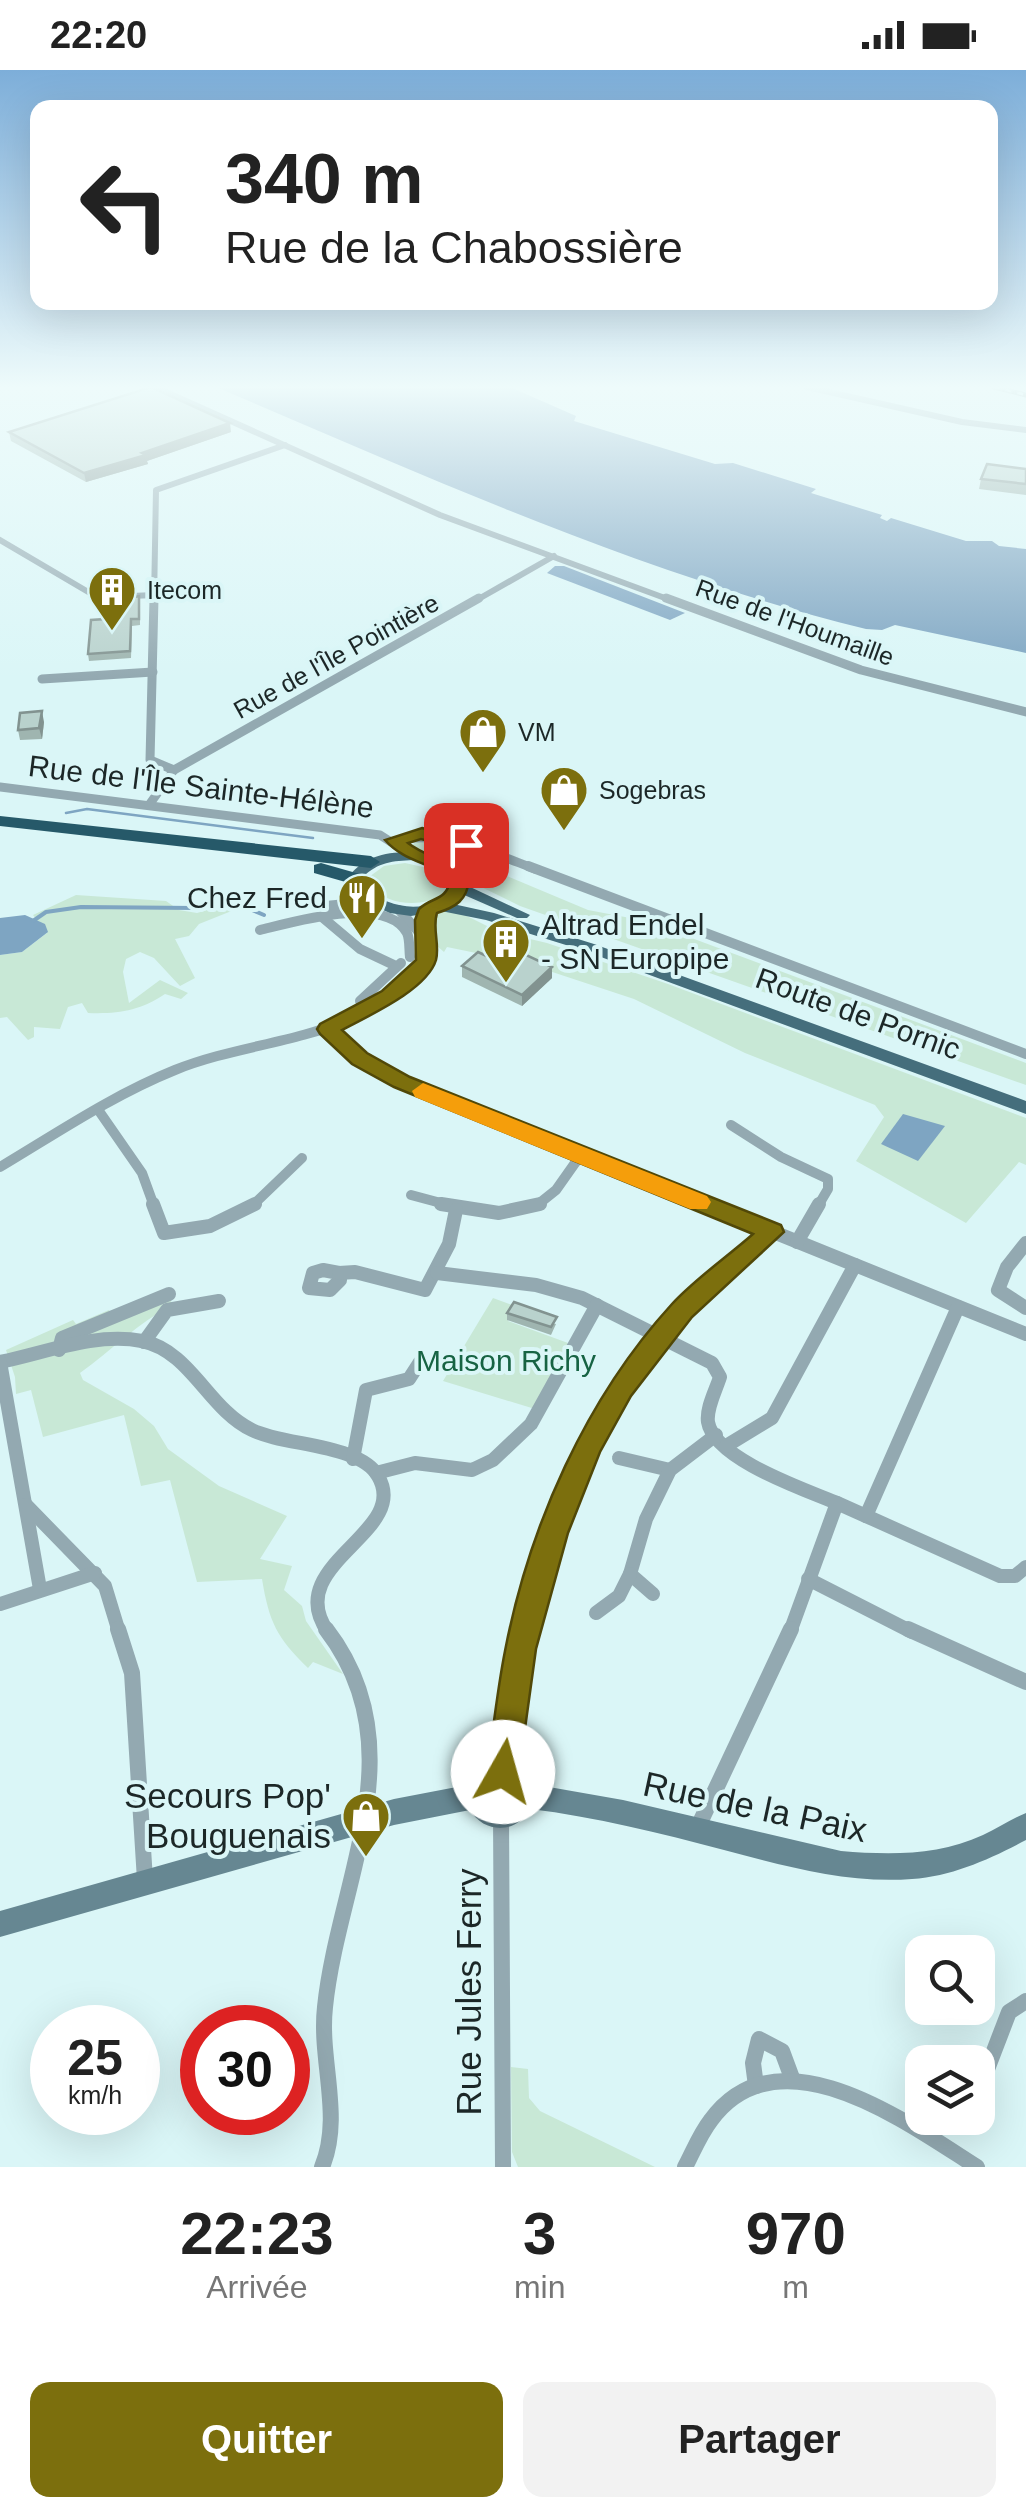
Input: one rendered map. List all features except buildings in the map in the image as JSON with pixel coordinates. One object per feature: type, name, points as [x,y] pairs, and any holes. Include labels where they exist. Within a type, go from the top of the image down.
[{"type":"highway","points":[[0,825],[114,831],[377,860]]},
{"type":"highway","points":[[0,825],[306,866],[356,884]]},
{"type":"main road","points":[[375,904],[356,884],[377,860],[413,856]]},
{"type":"main road","name":"Route de Pornic","points":[[413,856],[447,866],[458,877],[460,887],[510,910],[1026,1096]]},
{"type":"main road","points":[[442,908],[460,887]]},
{"type":"main road","name":"Route de Pornic","points":[[375,904],[399,910],[442,908],[588,947],[1026,1108]]},
{"type":"street","points":[[171,485],[156,490],[150,760],[174,770]]},
{"type":"street","name":"Rue de l'Houmaille","points":[[373,485],[434,512],[869,672],[1026,712]]},
{"type":"street","points":[[0,540],[49,572],[103,596],[155,594]]},
{"type":"street","name":"Rue de l'Île Pointière","points":[[150,805],[174,770],[554,556]]},
{"type":"street","points":[[42,679],[152,672]]},
{"type":"street","name":"Rue de l'Île Sainte-Hélène","points":[[0,786],[380,834],[394,840],[422,834],[488,851],[1026,1054]]},
{"type":"street","points":[[377,860],[394,840],[413,856]]},
{"type":"street","points":[[328,909],[356,884]]},
{"type":"street","points":[[260,930],[328,909],[375,904]]},
{"type":"street","points":[[0,1167],[189,1064],[328,1029],[389,996],[426,960],[425,920],[442,908]]},
{"type":"street","points":[[328,909],[356,910],[385,918],[410,937],[410,957]]},
{"type":"street","points":[[328,909],[360,949],[396,966]]},
{"type":"street","points":[[399,910],[426,941]]},
{"type":"street","points":[[360,1000],[410,957],[426,960]]},
{"type":"street","points":[[328,1029],[360,1058],[402,1082],[1026,1334]]},
{"type":"street","points":[[99,1111],[142,1174],[164,1233],[208,1230],[232,1220],[261,1202],[302,1158]]},
{"type":"street","points":[[731,1124],[781,1157],[828,1179],[828,1189],[797,1242]]},
{"type":"street","points":[[411,1195],[456,1210],[508,1211],[539,1205],[549,1198],[580,1156]]},
{"type":"street","points":[[340,1273],[355,1272],[425,1290],[437,1273],[456,1210]]},
{"type":"street","points":[[503,1772],[520,1649],[553,1533],[593,1438],[621,1388],[662,1336],[704,1288],[772,1232]]},
{"type":"street","points":[[1026,1243],[998,1284],[998,1290],[1026,1308]]},
{"type":"street","points":[[596,1613],[618,1596],[630,1574],[646,1519],[670,1470],[772,1418],[855,1265]]},
{"type":"street","points":[[437,1273],[540,1286],[597,1305],[662,1336],[719,1370],[708,1422],[736,1456],[771,1476],[1000,1576],[1015,1576],[1026,1567]]},
{"type":"street","points":[[59,1350],[62,1338],[169,1294]]},
{"type":"street","points":[[144,1342],[166,1310],[218,1301]]},
{"type":"street","points":[[376,1472],[415,1463],[472,1470],[492,1460],[531,1424],[597,1305]]},
{"type":"street","points":[[866,1516],[958,1307]]},
{"type":"street","points":[[40,1589],[0,1362],[109,1340],[158,1345],[179,1360],[211,1401],[247,1428],[353,1458],[376,1472],[383,1492],[377,1516],[323,1576],[315,1597],[316,1614],[346,1654],[363,1702],[366,1820],[335,1944],[324,2014],[323,2064],[331,2121],[322,2167]]},
{"type":"street","points":[[353,1458],[366,1390],[409,1379],[420,1362]]},
{"type":"street","points":[[619,1458],[670,1470]]},
{"type":"street","points":[[697,1830],[783,1650],[837,1503]]},
{"type":"street","points":[[26,1505],[105,1586],[132,1673],[145,1880]]},
{"type":"street","points":[[0,1604],[96,1574]]},
{"type":"street","points":[[630,1574],[653,1594]]},
{"type":"street","points":[[808,1580],[950,1651],[1026,1682]]},
{"type":"street","points":[[503,1772],[516,1780],[522,1795],[516,1809],[501,1816],[488,1813],[478,1796],[484,1778],[503,1772]]},
{"type":"street","name":"Rue de la Paix","points":[[522,1795],[697,1830],[834,1866],[872,1870],[918,1868],[975,1853],[1026,1826]]},
{"type":"street","points":[[0,1924],[366,1820],[478,1796]]},
{"type":"street","name":"Rue Jules Ferry","points":[[501,1816],[502,2167]]},
{"type":"street","points":[[995,2047],[1008,2012],[1026,2001]]},
{"type":"street","points":[[756,2086],[754,2063],[759,2040],[782,2050],[792,2078]]},
{"type":"street","points":[[685,2167],[710,2118],[732,2098],[756,2086],[792,2078],[832,2086],[872,2102],[977,2167]]},
{"type":"green space","points":[[419,839],[588,910],[646,921],[1026,1063],[1026,1085],[520,906],[467,880],[447,861],[414,850],[411,846]]},
{"type":"green space","points":[[405,863],[432,869],[447,881],[444,893],[426,901],[406,903],[386,898],[369,887],[369,877],[384,866]]},
{"type":"green space","points":[[76,895],[166,901],[179,910],[197,913],[228,904],[234,910],[199,924],[189,936],[175,939],[195,978],[180,986],[154,958],[140,952],[126,959],[123,972],[129,1003],[160,980],[188,993],[181,999],[165,994],[137,1008],[109,1013],[88,1013],[82,1003],[68,1007],[60,1029],[34,1027],[34,1037],[28,1040],[7,1017],[0,1018],[0,955],[22,952],[47,933],[33,915]]},
{"type":"green space","points":[[441,911],[457,911],[497,931],[547,943],[668,984],[1026,1118],[1026,1165],[1019,1162],[966,1223],[856,1161],[884,1117],[875,1105],[745,1053],[634,999],[525,963],[447,947],[444,952],[437,946],[437,933],[431,921]]},
{"type":"green space","points":[[170,1297],[172,1305],[80,1373],[83,1380],[134,1409],[154,1426],[168,1449],[219,1486],[287,1516],[260,1559],[292,1566],[284,1590],[302,1606],[306,1621],[343,1674],[313,1662],[308,1668],[289,1647],[271,1618],[262,1579],[197,1582],[170,1480],[141,1486],[124,1415],[43,1437],[31,1390],[16,1394],[6,1350],[73,1320],[76,1324],[109,1310],[115,1320]]},
{"type":"green space","name":"Maison Richy","points":[[493,1298],[515,1306],[508,1321],[568,1343],[535,1409],[443,1381]]},
{"type":"green space","points":[[511,2067],[528,2069],[529,2098],[540,2111],[655,2167],[518,2167],[512,2152]]},
{"type":"water","points":[[448,485],[803,485],[816,489],[811,493],[882,515],[880,518],[887,521],[891,518],[966,541],[992,541],[999,546],[1026,549],[1026,653],[895,625],[882,630],[866,629],[782,607],[536,521]]},
{"type":"water","points":[[555,566],[564,566],[685,613],[670,620],[547,573]]},
{"type":"water","points":[[25,915],[45,924],[48,932],[22,952],[0,955],[0,918]]},
{"type":"water","points":[[903,1114],[945,1126],[918,1161],[881,1144]]},
{"type":"waterway","points":[[66,813],[87,809],[313,838]]},
{"type":"waterway","points":[[33,921],[46,912],[81,907],[195,908],[226,899],[264,915]]},
{"type":"slow traffic","points":[[423,1091],[699,1202]]},
{"type":"place","name":"Itecom","points":[[112,632]]},
{"type":"place","name":"VM","points":[[483,774]]},
{"type":"place","name":"Sogebras","points":[[564,832]]},
{"type":"place","name":"Chez Fred","points":[[362,940]]},
{"type":"place","name":"Altrad Endel - SN Europipe","points":[[506,984]]},
{"type":"place","name":"Secours Pop' Bouguenais","points":[[366,1858]]},
{"type":"route","points":[[466,845],[422,834],[394,840],[413,856],[452,870],[460,887],[446,904],[429,909],[425,920],[426,960],[420,969],[389,996],[328,1029],[343,1046],[402,1082],[772,1232],[682,1310],[621,1388],[588,1448],[553,1533],[520,1649],[503,1772]]}]
